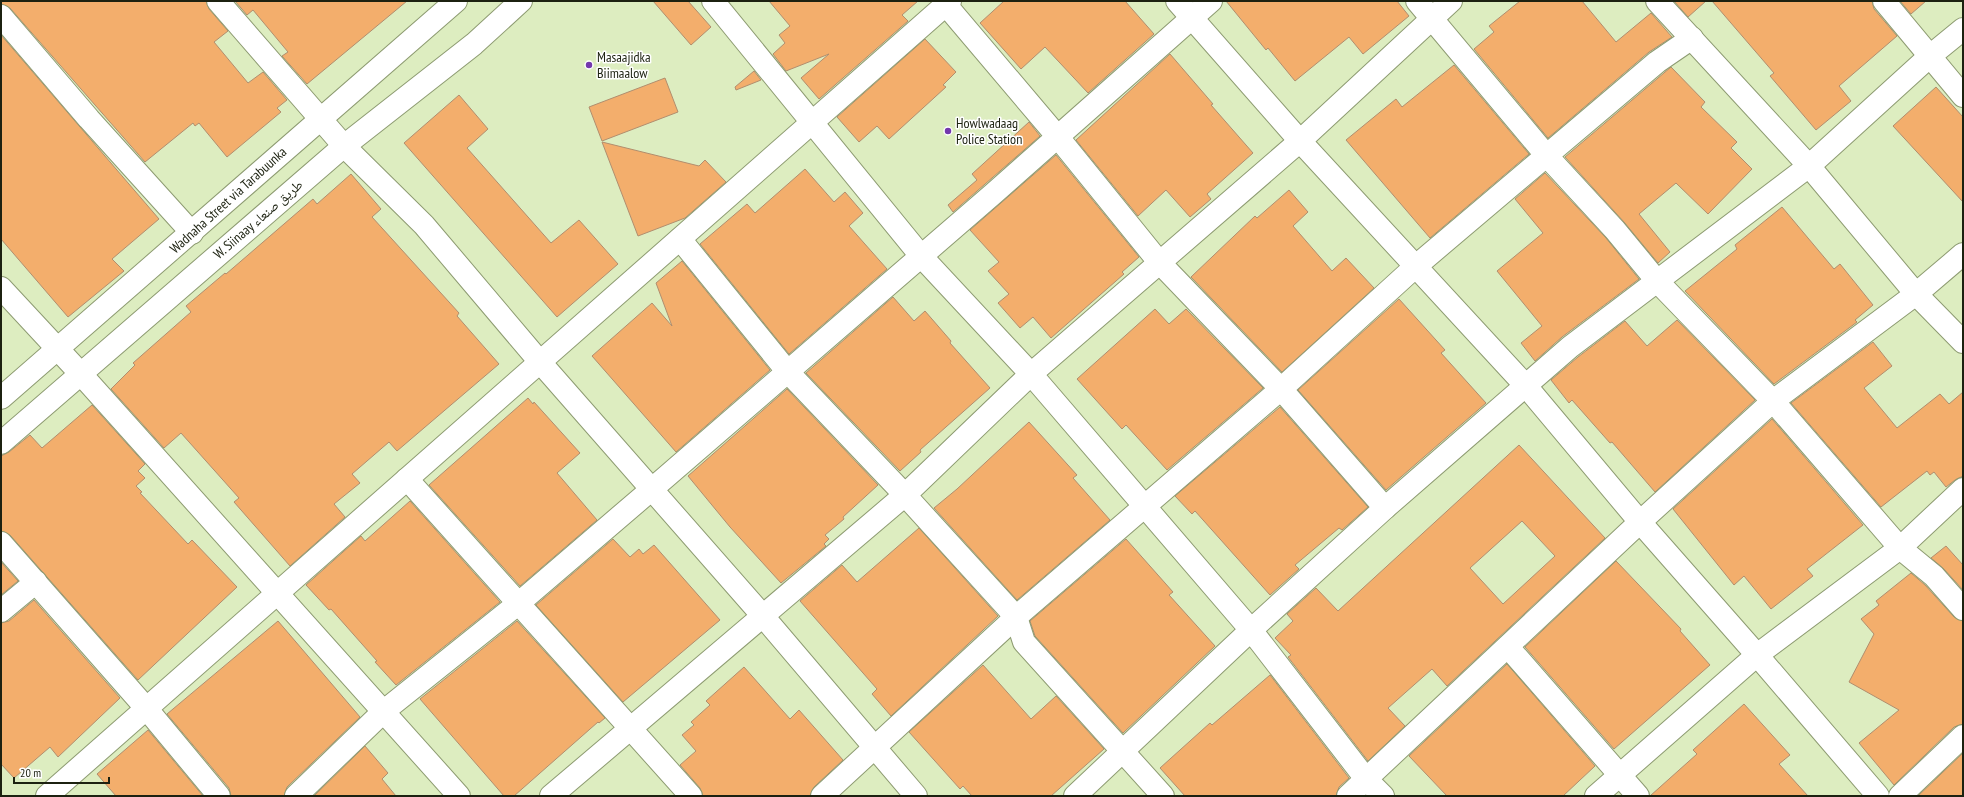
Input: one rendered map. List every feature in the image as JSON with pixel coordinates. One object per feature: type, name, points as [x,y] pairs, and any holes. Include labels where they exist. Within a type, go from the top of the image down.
[{"type":"street","points":[[218,1],[344,146],[424,225],[540,362],[762,615],[873,748],[916,796]]},
{"type":"street","name":"Wadnaha Street via Tarabuunka","points":[[1,398],[192,233],[320,118],[456,1]]},
{"type":"street","name":"W. Siinaay طريق صنعاء","points":[[1,444],[80,373],[344,146],[474,44],[521,1]]},
{"type":"street","points":[[713,1],[921,256],[1031,374],[1251,630],[1366,779],[1382,796]]},
{"type":"street","points":[[296,796],[384,711],[519,603],[921,256],[1057,136],[1184,9],[1211,1]]},
{"type":"street","points":[[1417,1],[1546,155],[1615,230],[1657,281],[1773,401],[1900,548],[1934,576],[1963,609]]},
{"type":"street","points":[[551,796],[630,727],[905,495],[1031,374],[1300,141],[1451,1]]},
{"type":"street","points":[[1657,1],[1809,166],[1916,294],[1963,342]]},
{"type":"street","points":[[1884,1],[1963,96]]},
{"type":"street","points":[[47,796],[948,3],[1159,262],[1281,389],[1385,508]]},
{"type":"street","points":[[1184,9],[1300,141],[1526,386],[1640,522],[1878,796]]},
{"type":"street","points":[[1,16],[89,119],[192,233]]},
{"type":"street","points":[[1075,796],[1251,630],[1385,508],[1570,347],[1809,166],[1930,56],[1963,29]]},
{"type":"street","points":[[822,796],[1016,617],[1281,389],[1416,266],[1657,62],[1692,38]]},
{"type":"street","points":[[680,239],[787,371],[905,495],[1016,617],[1024,642],[1163,796]]},
{"type":"street","points":[[1348,796],[1640,522],[1773,401],[1916,294],[1963,254]]},
{"type":"street","points":[[1,288],[80,373],[276,594],[384,711],[459,796]]},
{"type":"street","points":[[407,479],[691,796]]},
{"type":"street","points":[[1596,796],[1757,655],[1900,548],[1963,489]]},
{"type":"street","points":[[1,543],[146,708],[220,796]]},
{"type":"street","points":[[1,611],[36,582]]},
{"type":"street","points":[[1508,647],[1638,796]]},
{"type":"street","points":[[1900,796],[1963,736]]},
{"type":"building","points":[[1,1],[206,1],[209,9],[228,31],[214,42],[248,83],[263,72],[287,100],[277,108],[281,112],[227,157],[199,123],[195,126],[193,123],[145,162],[10,8],[1,4]]},
{"type":"building","points":[[235,1],[407,1],[307,84],[282,56],[288,52],[253,10],[247,15]]},
{"type":"building","points":[[653,1],[688,1],[711,27],[691,45]]},
{"type":"building","points":[[769,1],[918,1],[902,15],[908,21],[819,99],[801,78],[829,54],[786,71],[773,54],[785,43],[779,35],[790,26]]},
{"type":"building","points":[[1004,1],[1125,1],[1154,34],[1088,93],[1045,47],[1021,69],[980,23]]},
{"type":"building","points":[[1226,1],[1397,1],[1409,16],[1363,54],[1349,37],[1295,81],[1268,48],[1266,50]]},
{"type":"building","points":[[1520,1],[1582,1],[1616,42],[1651,13],[1672,37],[1649,52],[1548,138],[1474,49],[1494,32],[1489,26]]},
{"type":"building","points":[[1674,1],[1706,1],[1688,17]]},
{"type":"building","points":[[1712,1],[1872,1],[1874,9],[1897,36],[1839,86],[1851,101],[1816,130],[1770,76],[1774,73]]},
{"type":"building","points":[[1900,1],[1926,1],[1911,14]]},
{"type":"building","points":[[1,35],[159,219],[112,259],[124,271],[68,317],[1,239]]},
{"type":"building","points":[[925,39],[956,72],[943,85],[946,87],[889,139],[877,126],[859,142],[837,117]]},
{"type":"building","points":[[1170,54],[1213,104],[1211,105],[1253,153],[1207,194],[1211,199],[1190,217],[1166,190],[1138,216],[1076,140]]},
{"type":"building","points":[[1454,65],[1529,154],[1430,238],[1346,140],[1396,99],[1402,107]]},
{"type":"building","points":[[1671,67],[1705,102],[1701,107],[1737,142],[1731,148],[1752,169],[1708,214],[1676,183],[1639,214],[1670,252],[1658,263],[1624,222],[1565,157]]},
{"type":"building","points":[[754,71],[761,80],[736,90],[735,87]]},
{"type":"building","points":[[665,78],[678,112],[602,141],[589,107]]},
{"type":"building","points":[[1936,87],[1963,117],[1963,202],[1893,126]]},
{"type":"building","points":[[459,95],[488,129],[467,148],[551,243],[579,220],[618,264],[557,317],[404,143]]},
{"type":"building","points":[[1029,122],[1040,136],[953,212],[948,205],[977,180],[972,174]]},
{"type":"building","points":[[602,142],[699,166],[705,160],[726,182],[685,218],[638,236]]},
{"type":"building","points":[[1056,155],[1139,257],[1122,272],[1124,274],[1051,338],[1033,317],[1020,328],[998,303],[1009,294],[988,271],[999,262],[970,230]]},
{"type":"building","points":[[805,169],[834,202],[845,192],[863,213],[849,226],[887,269],[789,354],[700,244],[747,204],[755,213]]},
{"type":"building","points":[[1545,173],[1606,238],[1639,279],[1562,337],[1535,361],[1521,343],[1542,326],[1497,271],[1543,233],[1515,199]]},
{"type":"building","points":[[351,174],[381,209],[372,217],[459,313],[457,316],[499,364],[397,451],[389,442],[352,474],[360,483],[334,504],[345,517],[290,566],[234,502],[239,498],[181,433],[164,448],[111,389],[135,365],[133,363],[191,312],[186,306],[225,273],[226,274],[313,199],[317,204]]},
{"type":"building","points":[[1289,190],[1308,212],[1293,226],[1332,271],[1346,258],[1374,288],[1282,372],[1191,277],[1255,216],[1257,218]]},
{"type":"building","points":[[1782,207],[1834,269],[1840,264],[1873,305],[1855,320],[1857,322],[1774,384],[1685,291],[1737,249],[1735,245]]},
{"type":"building","points":[[682,261],[770,370],[676,452],[592,356],[652,303],[672,326],[656,283]]},
{"type":"building","points":[[893,297],[914,321],[925,311],[951,341],[950,343],[990,388],[920,450],[921,452],[900,471],[806,373]]},
{"type":"building","points":[[1399,299],[1445,350],[1441,353],[1486,403],[1386,490],[1298,390]]},
{"type":"building","points":[[1155,309],[1169,324],[1186,309],[1263,388],[1167,470],[1126,425],[1122,429],[1077,379]]},
{"type":"building","points":[[1677,320],[1755,400],[1655,492],[1612,442],[1610,443],[1572,400],[1569,403],[1551,380],[1625,321],[1647,346]]},
{"type":"building","points":[[1873,342],[1892,366],[1864,388],[1897,428],[1940,394],[1949,404],[1963,392],[1963,476],[1946,487],[1934,472],[1930,475],[1927,471],[1881,507],[1791,403]]},
{"type":"building","points":[[787,389],[878,485],[843,517],[844,519],[825,535],[829,539],[824,544],[826,546],[781,583],[730,527],[688,476]]},
{"type":"building","points":[[528,398],[533,404],[534,402],[580,453],[557,473],[597,520],[520,586],[429,485]]},
{"type":"building","points":[[92,405],[145,464],[138,471],[145,478],[136,486],[142,492],[140,493],[188,544],[192,540],[237,587],[138,680],[10,535],[1,531],[1,456],[9,452],[30,435],[42,448]]},
{"type":"building","points":[[1280,407],[1368,507],[1342,530],[1339,528],[1295,565],[1299,569],[1270,595],[1195,511],[1192,514],[1175,496]]},
{"type":"building","points":[[1772,419],[1863,525],[1807,569],[1813,576],[1771,609],[1744,576],[1734,585],[1673,509]]},
{"type":"building","points":[[1029,422],[1077,475],[1073,478],[1110,520],[1017,600],[934,508],[957,489]]},
{"type":"building","points":[[1519,445],[1605,538],[1447,686],[1432,669],[1388,708],[1405,726],[1368,761],[1288,657],[1291,655],[1275,638],[1293,621],[1287,614],[1316,588],[1338,611]],"holes":[[[1522,521],[1555,556],[1503,604],[1470,568]]]},
{"type":"building","points":[[410,501],[500,602],[396,685],[331,609],[329,610],[306,585],[361,536],[365,541]]},
{"type":"building","points":[[919,528],[998,616],[891,716],[872,694],[877,689],[800,601],[842,565],[857,582]]},
{"type":"building","points":[[613,539],[630,557],[639,549],[643,554],[654,545],[720,620],[623,702],[536,605]]},
{"type":"building","points":[[1126,539],[1173,592],[1169,595],[1215,646],[1123,733],[1035,636],[1030,621]]},
{"type":"building","points":[[1946,546],[1963,565],[1963,590],[1943,568],[1931,558]]},
{"type":"building","points":[[1616,561],[1681,629],[1680,631],[1710,665],[1614,749],[1525,647]]},
{"type":"building","points":[[1,562],[18,581],[1,595]]},
{"type":"building","points":[[1911,573],[1925,585],[1954,617],[1963,621],[1963,724],[1954,727],[1894,785],[1859,743],[1899,710],[1849,682],[1874,634],[1861,619],[1879,605],[1876,601]]},
{"type":"building","points":[[34,600],[120,698],[58,757],[50,747],[14,778],[1,764],[1,623],[9,621]]},
{"type":"building","points":[[278,621],[360,717],[287,787],[284,796],[231,796],[229,788],[167,714]]},
{"type":"building","points":[[517,621],[605,718],[599,723],[598,722],[514,796],[504,796],[420,699]]},
{"type":"building","points":[[1507,664],[1595,766],[1563,796],[1447,796],[1409,756]]},
{"type":"building","points":[[983,665],[1031,719],[1056,696],[1104,749],[1051,796],[972,796],[963,786],[960,789],[909,732]]},
{"type":"building","points":[[744,667],[790,719],[799,710],[843,760],[814,787],[810,796],[703,796],[700,788],[680,765],[696,751],[682,735],[694,725],[691,722],[710,705],[706,701]]},
{"type":"building","points":[[1270,675],[1349,778],[1339,787],[1336,796],[1185,796],[1160,768],[1210,723],[1212,725]]},
{"type":"building","points":[[1744,704],[1790,755],[1779,764],[1808,796],[1650,796],[1697,754],[1693,750]]},
{"type":"building","points":[[148,730],[203,796],[116,796],[97,774]]},
{"type":"building","points":[[365,746],[388,773],[382,779],[396,796],[314,796]]},
{"type":"building","points":[[1963,753],[1963,796],[1918,796]]},
{"type":"place","name":"Masaajidka Biimaalow","points":[[589,65]]},
{"type":"place","name":"Howlwadaag Police Station","points":[[948,131]]}]
